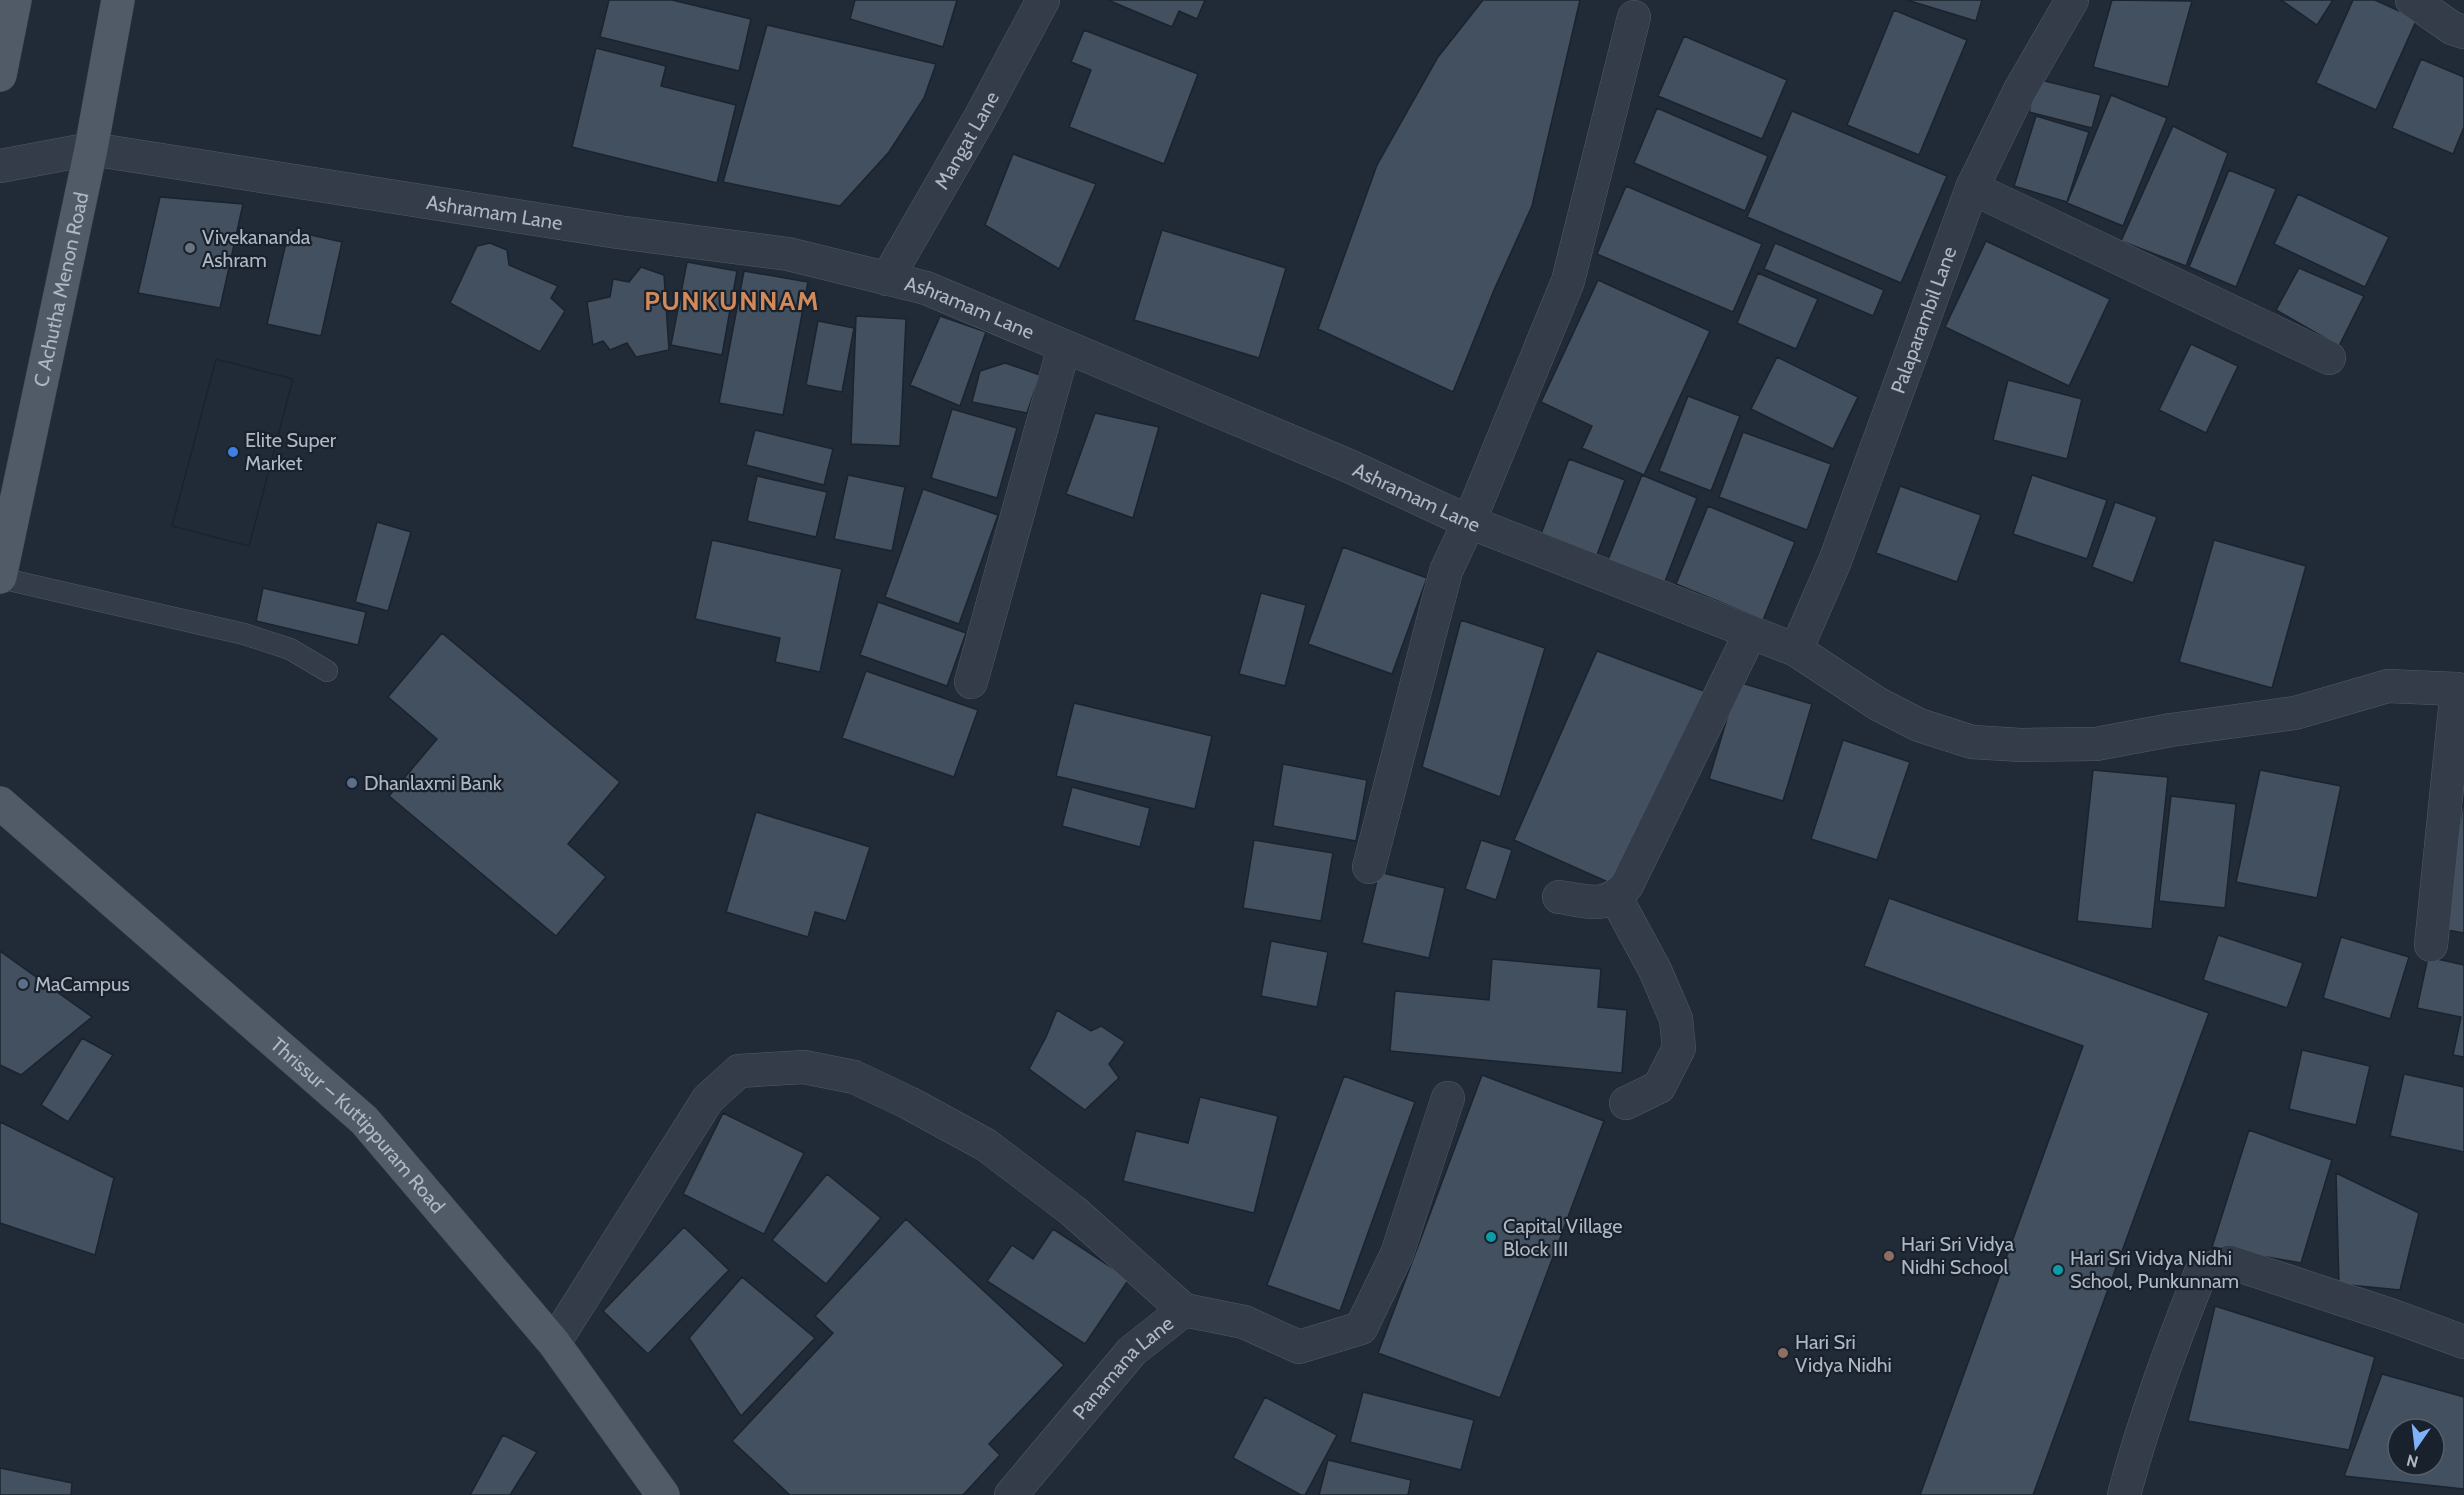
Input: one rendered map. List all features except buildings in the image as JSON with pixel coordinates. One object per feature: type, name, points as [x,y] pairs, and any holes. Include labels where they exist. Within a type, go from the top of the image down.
[{"type":"main road","points":[[0,75],[15,0]]},
{"type":"main road","name":"C Achutha Menon Road","points":[[0,578],[91,148],[118,0]]},
{"type":"main road","name":"Thrissur – Kuttippuram Road","points":[[0,803],[364,1120],[554,1343],[663,1495]]},
{"type":"street","name":"Mangat Lane","points":[[887,279],[981,116],[1043,0]]},
{"type":"street","name":"Palaparambil Lane","points":[[1796,650],[1835,561],[1972,188],[2020,90],[2072,0]]},
{"type":"street","points":[[2412,0],[2452,28],[2464,32]]},
{"type":"street","points":[[1369,867],[1446,571],[1469,522],[1568,281],[1634,17]]},
{"type":"street","points":[[0,166],[91,148]]},
{"type":"street","name":"Ashramam Lane","points":[[91,148],[618,232],[788,254],[926,288],[1349,466],[1469,522],[1796,650],[1878,704],[1918,725],[1972,742],[2020,746],[2096,744],[2171,730],[2295,713],[2388,686],[2460,690]]},
{"type":"street","points":[[1972,188],[2329,358]]},
{"type":"street","points":[[970,682],[1064,347]]},
{"type":"street","points":[[1559,897],[1595,903],[1616,898],[1627,885],[1751,632]]},
{"type":"street","points":[[2431,945],[2460,690]]},
{"type":"street","points":[[1616,898],[1655,970],[1676,1019],[1679,1048],[1659,1086],[1626,1103]]},
{"type":"street","points":[[554,1343],[708,1099],[739,1071],[804,1067],[854,1077],[909,1103],[986,1145],[1073,1211],[1184,1310]]},
{"type":"street","name":"Panamana Lane","points":[[1011,1495],[1132,1351],[1184,1310],[1244,1322],[1299,1347],[1361,1328],[1397,1254],[1448,1098]]},
{"type":"street","points":[[2124,1495],[2177,1332],[2201,1272],[2229,1262],[2464,1342]]},
{"type":"lane","points":[[0,578],[244,634],[290,649],[327,671]]},
{"type":"place","name":"Vivekananda Ashram","points":[[190,248]]},
{"type":"place","name":"Elite Super Market","points":[[233,452]]},
{"type":"place","name":"Dhanlaxmi Bank","points":[[352,783]]},
{"type":"place","name":"MaCampus","points":[[23,984]]},
{"type":"place","name":"Capital Village Block III","points":[[1491,1237]]},
{"type":"place","name":"Hari Sri Vidya Nidhi School","points":[[1889,1256]]},
{"type":"place","name":"Hari Sri Vidya Nidhi School, Punkunnam","points":[[2058,1270]]},
{"type":"place","name":"Hari Sri Vidya Nidhi","points":[[1783,1353]]},
{"type":"district","name":"PUNKUNNAM","points":[[732,301]]}]
